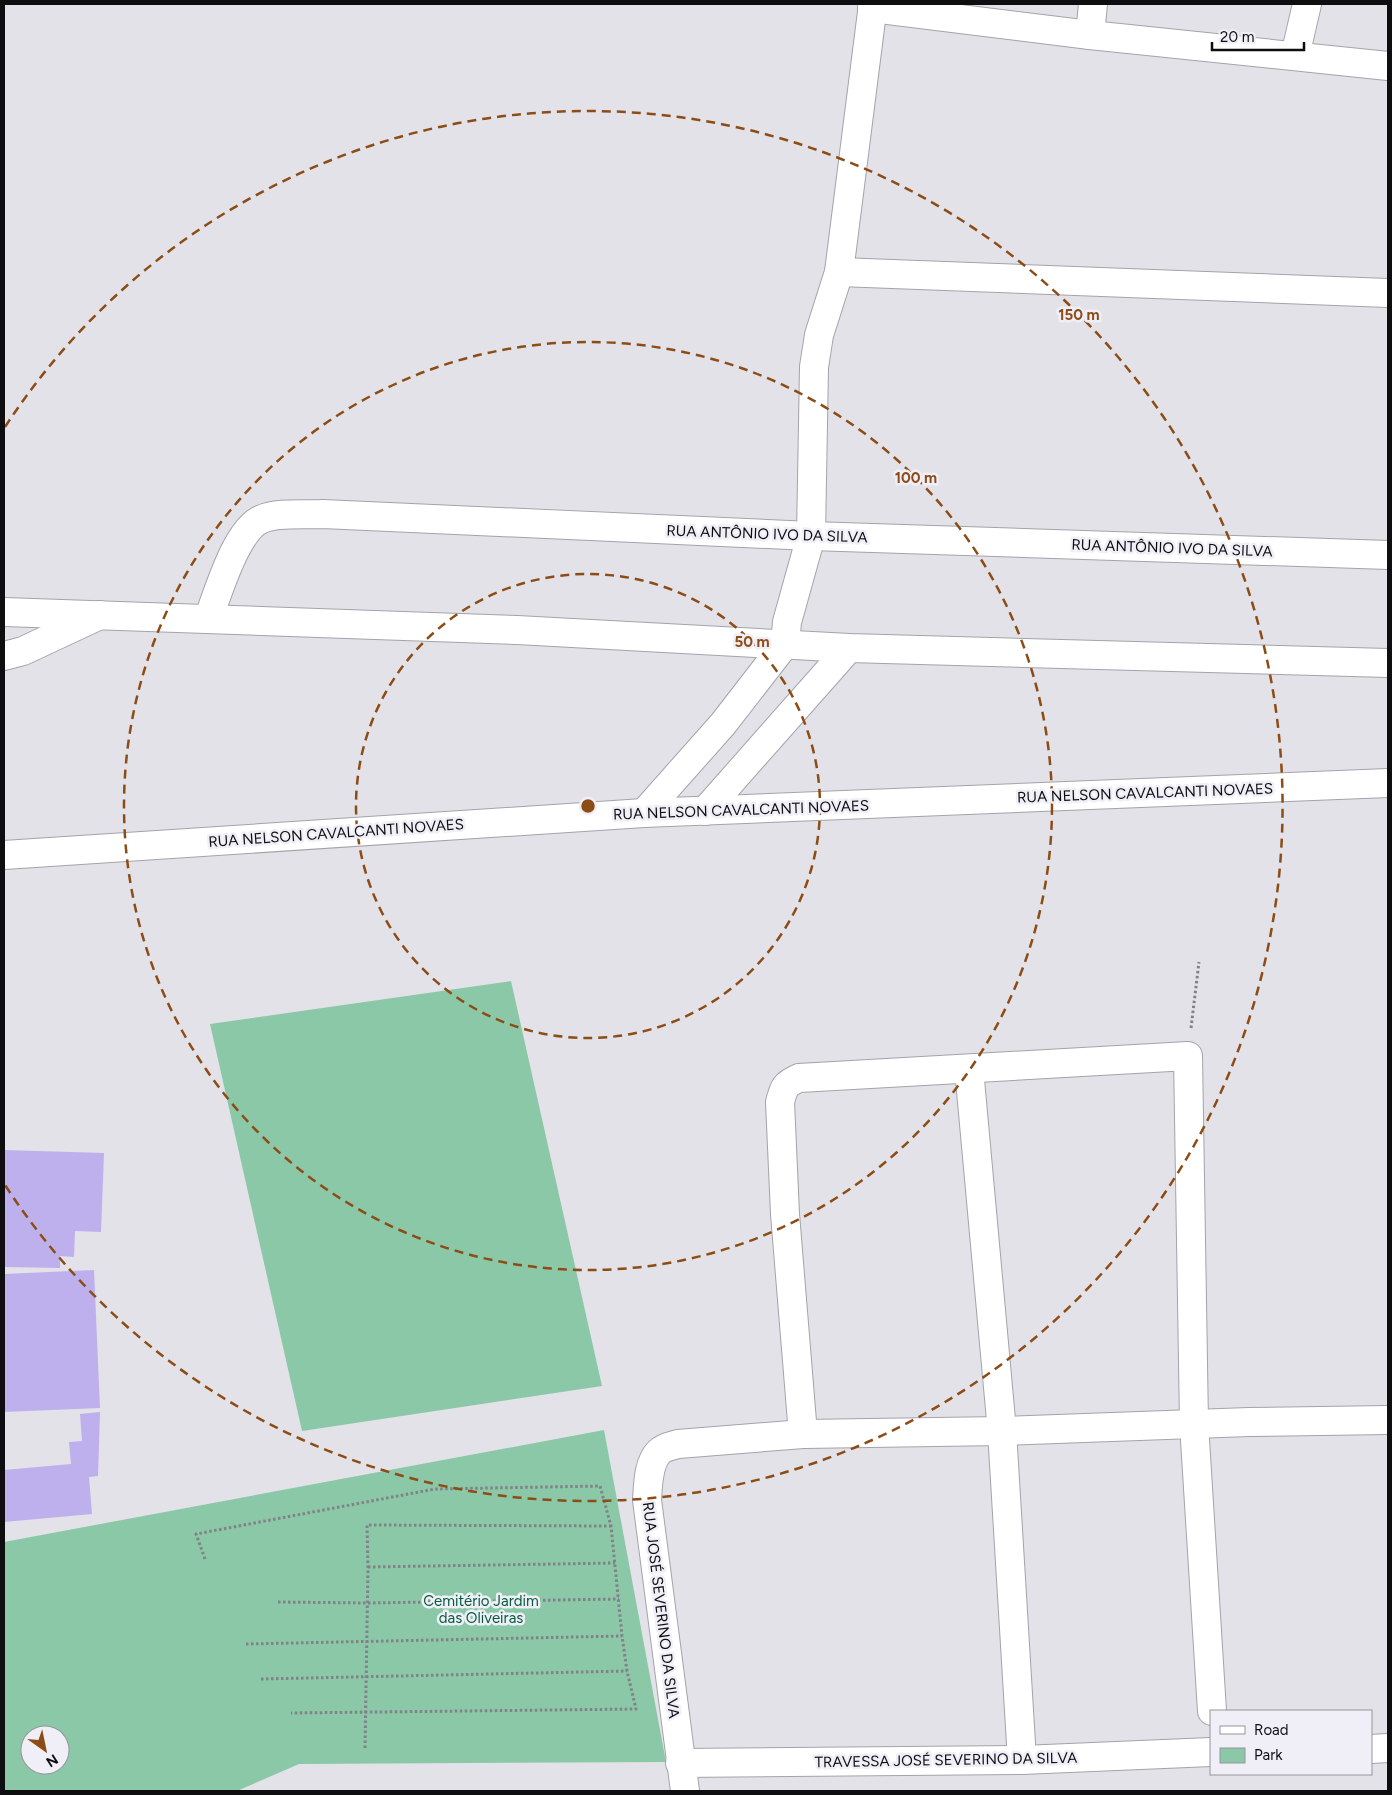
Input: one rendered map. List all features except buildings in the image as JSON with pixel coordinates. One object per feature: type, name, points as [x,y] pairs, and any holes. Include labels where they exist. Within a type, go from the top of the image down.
[{"type":"street","points":[[1090,35],[1093,4]]},
{"type":"street","points":[[1295,56],[1307,4]]},
{"type":"street","points":[[644,813],[723,724],[785,644],[787,622],[811,536],[814,367],[819,335],[839,272],[872,6],[1090,35],[1388,66]]},
{"type":"street","points":[[839,272],[1388,293]]},
{"type":"street","name":"RUA ANTÔNIO IVO DA SILVA","points":[[208,619],[231,558],[239,543],[254,523],[262,518],[273,516],[323,514],[811,536],[1388,555]]},
{"type":"street","points":[[4,612],[517,630],[849,648],[1388,663]]},
{"type":"street","points":[[4,656],[23,651],[100,615]]},
{"type":"street","points":[[705,811],[849,648]]},
{"type":"street","name":"RUA NELSON CAVALCANTI NOVAES","points":[[4,855],[644,813],[1388,783]]},
{"type":"street","points":[[1212,1710],[1194,1424],[1188,1056],[799,1078],[790,1082],[784,1088],[780,1102],[785,1214],[803,1434],[1002,1431],[1194,1424],[1249,1422],[1388,1420]]},
{"type":"street","points":[[969,1069],[1002,1431],[1022,1760]]},
{"type":"street","name":"RUA JOSÉ SEVERINO DA SILVA","points":[[685,1791],[647,1500],[649,1476],[654,1459],[658,1452],[678,1444],[803,1434]]},
{"type":"street","points":[[1372,1749],[1388,1748]]},
{"type":"street","name":"TRAVESSA JOSÉ SEVERINO DA SILVA","points":[[680,1763],[1022,1760],[1210,1752]]},
{"type":"path","points":[[1188,1056],[1199,962]]},
{"type":"path","points":[[205,1559],[196,1534],[435,1489],[600,1486],[611,1526],[622,1636],[627,1671],[636,1708],[291,1713]]},
{"type":"path","points":[[365,1748],[367,1525],[611,1526]]},
{"type":"path","points":[[368,1568],[615,1563]]},
{"type":"path","points":[[278,1602],[367,1603],[619,1599]]},
{"type":"path","points":[[246,1644],[622,1636]]},
{"type":"path","points":[[261,1679],[627,1671]]},
{"type":"green space","points":[[511,981],[602,1386],[302,1431],[210,1024]]},
{"type":"green space","name":"Cemitério Jardim das Oliveiras","points":[[604,1430],[666,1762],[299,1764],[237,1791],[4,1791],[4,1542]]}]
